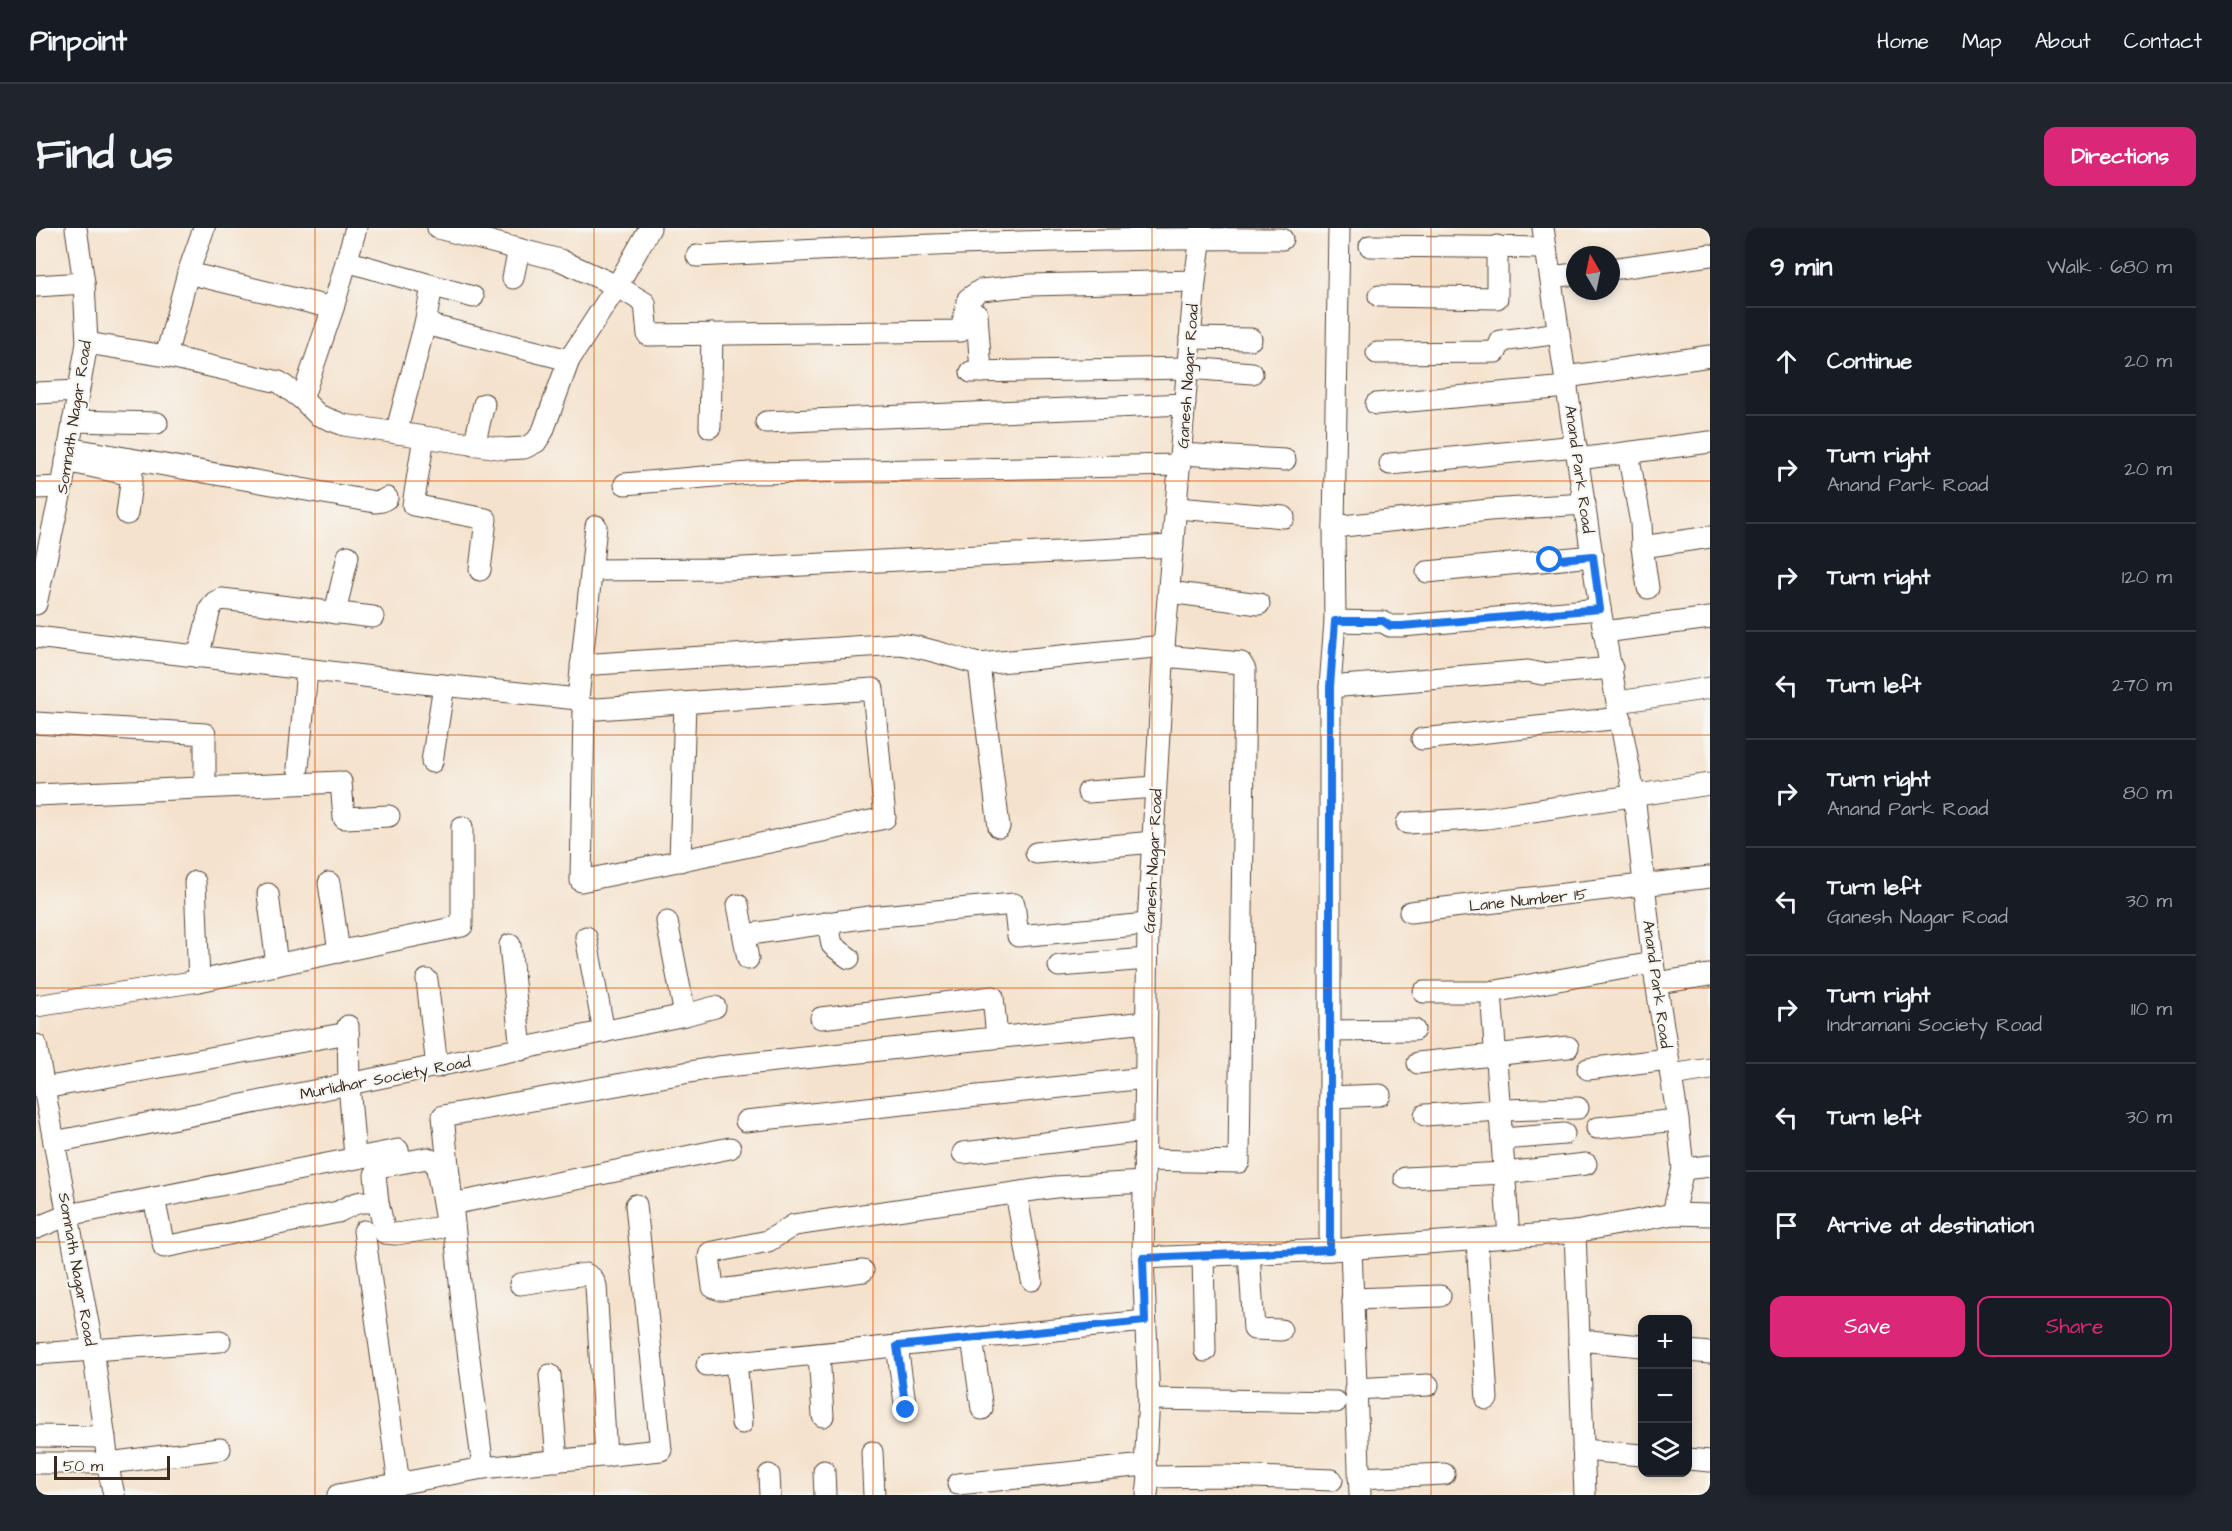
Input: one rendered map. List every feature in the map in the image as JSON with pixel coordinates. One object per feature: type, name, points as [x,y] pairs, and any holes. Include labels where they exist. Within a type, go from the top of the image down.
[{"type":"street","name":"Somnath Nagar Road","points":[[36,604],[62,487],[87,343],[84,283],[76,228]]},
{"type":"street","points":[[166,356],[188,273],[204,228]]},
{"type":"street","points":[[302,399],[333,308],[356,228]]},
{"type":"street","points":[[438,228],[560,260],[617,285],[645,303],[648,335],[961,331],[968,298],[981,290],[1030,285],[1195,281]]},
{"type":"street","points":[[1339,228],[1334,526],[1335,621],[1330,687],[1330,1097],[1341,1249],[1352,1299],[1359,1486],[1444,1473]]},
{"type":"street","points":[[87,343],[166,356],[279,381],[318,415],[344,425],[474,445],[504,454],[536,442],[543,431],[569,360],[617,285],[648,229]]},
{"type":"street","points":[[697,255],[1202,233],[1282,239]]},
{"type":"street","name":"Ganesh Nagar Road","points":[[1147,1479],[1149,1399],[1143,1258],[1148,924],[1164,651],[1195,281],[1202,233]]},
{"type":"street","points":[[1370,246],[1497,246],[1545,238]]},
{"type":"street","name":"Anand Park Road","points":[[1545,238],[1600,609],[1634,795],[1655,973],[1678,1120],[1683,1169],[1673,1214]]},
{"type":"street","points":[[1379,296],[1497,298],[1497,246]]},
{"type":"street","points":[[513,278],[519,249]]},
{"type":"street","points":[[1620,268],[1710,255]]},
{"type":"street","points":[[346,261],[473,297]]},
{"type":"street","points":[[188,273],[333,308]]},
{"type":"street","points":[[1551,277],[1566,275]]},
{"type":"street","points":[[36,286],[84,283]]},
{"type":"street","points":[[396,433],[425,324],[432,286]]},
{"type":"street","points":[[977,314],[976,372],[1188,368],[1252,373]]},
{"type":"street","points":[[425,324],[569,360]]},
{"type":"street","points":[[1377,353],[1496,352],[1502,341],[1559,333]]},
{"type":"street","points":[[710,427],[711,334]]},
{"type":"street","points":[[1190,338],[1251,339]]},
{"type":"street","points":[[1376,404],[1567,382],[1710,356]]},
{"type":"street","points":[[36,393],[78,392]]},
{"type":"street","points":[[474,445],[484,404]]},
{"type":"street","points":[[766,422],[1185,404]]},
{"type":"street","points":[[73,421],[158,423]]},
{"type":"street","points":[[424,437],[413,505],[486,519],[480,570]]},
{"type":"street","points":[[1390,464],[1577,453],[1628,453],[1710,442]]},
{"type":"street","points":[[1628,453],[1641,523],[1648,588]]},
{"type":"street","points":[[67,454],[375,502],[387,498]]},
{"type":"street","points":[[67,454],[132,475],[127,514]]},
{"type":"street","points":[[625,484],[749,474],[1181,459],[1285,460]]},
{"type":"street","points":[[36,489],[62,487]]},
{"type":"street","points":[[1334,526],[1489,510],[1585,504]]},
{"type":"street","points":[[1177,508],[1284,517]]},
{"type":"street","points":[[36,637],[444,686],[581,705],[685,703],[873,689],[885,818],[581,881],[581,705],[581,665],[596,526]]},
{"type":"street","points":[[1642,547],[1710,537]]},
{"type":"street","points":[[592,570],[725,569],[1173,546]]},
{"type":"street","points":[[335,613],[348,556]]},
{"type":"street","points":[[1427,572],[1593,556]]},
{"type":"street","points":[[1169,592],[1259,604]]},
{"type":"street","points":[[198,657],[210,609],[215,602],[222,599],[372,617]]},
{"type":"street","points":[[1335,621],[1383,621],[1390,626],[1402,626],[1600,609]]},
{"type":"street","points":[[1604,632],[1710,618]]},
{"type":"street","points":[[581,665],[898,644],[925,647],[980,664],[1164,651],[1241,663],[1245,670],[1239,1162],[1144,1161]]},
{"type":"street","points":[[980,664],[999,827]]},
{"type":"street","points":[[1330,687],[1528,671],[1542,674],[1611,668]]},
{"type":"street","points":[[298,768],[307,670]]},
{"type":"street","points":[[432,762],[444,686]]},
{"type":"street","points":[[1422,739],[1619,710],[1710,688]]},
{"type":"street","points":[[680,861],[685,703]]},
{"type":"street","points":[[36,723],[205,734],[205,776]]},
{"type":"street","points":[[36,795],[341,782],[344,818],[389,816]]},
{"type":"street","points":[[1407,823],[1487,818],[1710,784]]},
{"type":"street","points":[[1088,792],[1155,787]]},
{"type":"street","points":[[36,1006],[200,981],[462,926],[462,827]]},
{"type":"street","points":[[1036,853],[1153,842]]},
{"type":"street","name":"Lane Number 15","points":[[1410,912],[1710,877]]},
{"type":"street","points":[[195,882],[200,981]]},
{"type":"street","points":[[329,884],[339,952]]},
{"type":"street","points":[[268,894],[277,965]]},
{"type":"street","points":[[744,935],[869,916],[1014,904],[1018,936],[1148,924]]},
{"type":"street","points":[[738,905],[748,959]]},
{"type":"street","points":[[667,922],[684,1015]]},
{"type":"street","points":[[828,922],[832,945],[849,958]]},
{"type":"street","points":[[586,937],[604,1032]]},
{"type":"street","points":[[510,945],[521,1050]]},
{"type":"street","points":[[1059,966],[1147,959]]},
{"type":"street","points":[[1424,992],[1491,992],[1655,973],[1710,975]]},
{"type":"street","points":[[427,980],[437,1067]]},
{"type":"street","points":[[1491,992],[1509,1238]]},
{"type":"street","points":[[820,1018],[993,998],[997,1037]]},
{"type":"street","name":"Murlidhar Society Road","points":[[54,1142],[521,1050],[715,1007]]},
{"type":"street","points":[[483,1468],[443,1116],[718,1067],[1146,1022]]},
{"type":"street","points":[[44,1088],[348,1029],[355,1157]]},
{"type":"street","points":[[1330,1031],[1414,1030]]},
{"type":"street","name":"Somnath Nagar Road","points":[[36,1045],[44,1088],[43,1123],[54,1142],[68,1215],[93,1350],[114,1495]]},
{"type":"street","points":[[1418,1063],[1568,1047]]},
{"type":"street","points":[[1588,1069],[1669,1067],[1710,1069]]},
{"type":"street","points":[[746,1121],[1145,1078]]},
{"type":"street","points":[[1330,1097],[1380,1095]]},
{"type":"street","points":[[1425,1115],[1578,1108]]},
{"type":"street","points":[[1597,1128],[1678,1120]]},
{"type":"street","points":[[963,1153],[1144,1131]]},
{"type":"street","points":[[1503,1139],[1564,1134]]},
{"type":"street","points":[[36,1228],[68,1215],[355,1157],[408,1155],[428,1158],[436,1163],[446,1221],[443,1227],[396,1234],[385,1233],[375,1175],[379,1167],[408,1155],[446,1142]]},
{"type":"street","points":[[452,1204],[730,1148]]},
{"type":"street","points":[[1404,1178],[1505,1173],[1586,1164]]},
{"type":"street","points":[[1683,1169],[1710,1166]]},
{"type":"street","points":[[863,1271],[720,1290],[713,1287],[709,1257],[710,1253],[768,1241],[794,1225],[1054,1187],[1144,1182]]},
{"type":"street","points":[[1016,1193],[1032,1280]]},
{"type":"street","points":[[154,1198],[164,1247],[333,1213],[340,1211],[348,1204],[378,1202]]},
{"type":"street","points":[[338,1495],[483,1468],[661,1450],[636,1205]]},
{"type":"street","points":[[1143,1258],[1341,1249],[1509,1238],[1575,1232],[1673,1214],[1710,1215]]},
{"type":"street","points":[[364,1231],[399,1484]]},
{"type":"street","points":[[1575,1232],[1585,1495]]},
{"type":"street","points":[[1477,1240],[1487,1399]]},
{"type":"street","points":[[1249,1253],[1254,1329],[1281,1330]]},
{"type":"street","points":[[1203,1255],[1205,1351]]},
{"type":"street","points":[[520,1284],[586,1274],[592,1278],[596,1286],[606,1456]]},
{"type":"street","points":[[1352,1299],[1440,1296]]},
{"type":"street","points":[[707,1365],[1145,1321]]},
{"type":"street","points":[[972,1338],[982,1408]]},
{"type":"street","points":[[1579,1340],[1638,1346]]},
{"type":"street","points":[[36,1354],[220,1341]]},
{"type":"street","points":[[897,1346],[906,1410]]},
{"type":"street","points":[[1692,1351],[1710,1353]]},
{"type":"street","points":[[819,1354],[824,1416]]},
{"type":"street","points":[[736,1362],[742,1422]]},
{"type":"street","points":[[550,1375],[557,1461]]},
{"type":"street","points":[[1355,1389],[1428,1385]]},
{"type":"street","points":[[1149,1399],[1336,1402]]},
{"type":"street","points":[[36,1436],[105,1437]]},
{"type":"street","points":[[36,1463],[108,1463],[220,1449]]},
{"type":"street","points":[[1583,1450],[1638,1455]]},
{"type":"street","points":[[872,1452],[874,1495]]},
{"type":"street","points":[[1692,1459],[1710,1461]]},
{"type":"street","points":[[825,1471],[825,1495]]},
{"type":"street","points":[[958,1484],[1147,1479],[1239,1486],[1332,1480]]},
{"type":"route","points":[[906,1410],[897,1346],[1145,1321],[1143,1258],[1330,1250],[1330,687],[1335,621],[1383,621],[1390,626],[1402,626],[1600,609],[1593,556],[1550,560]]}]
